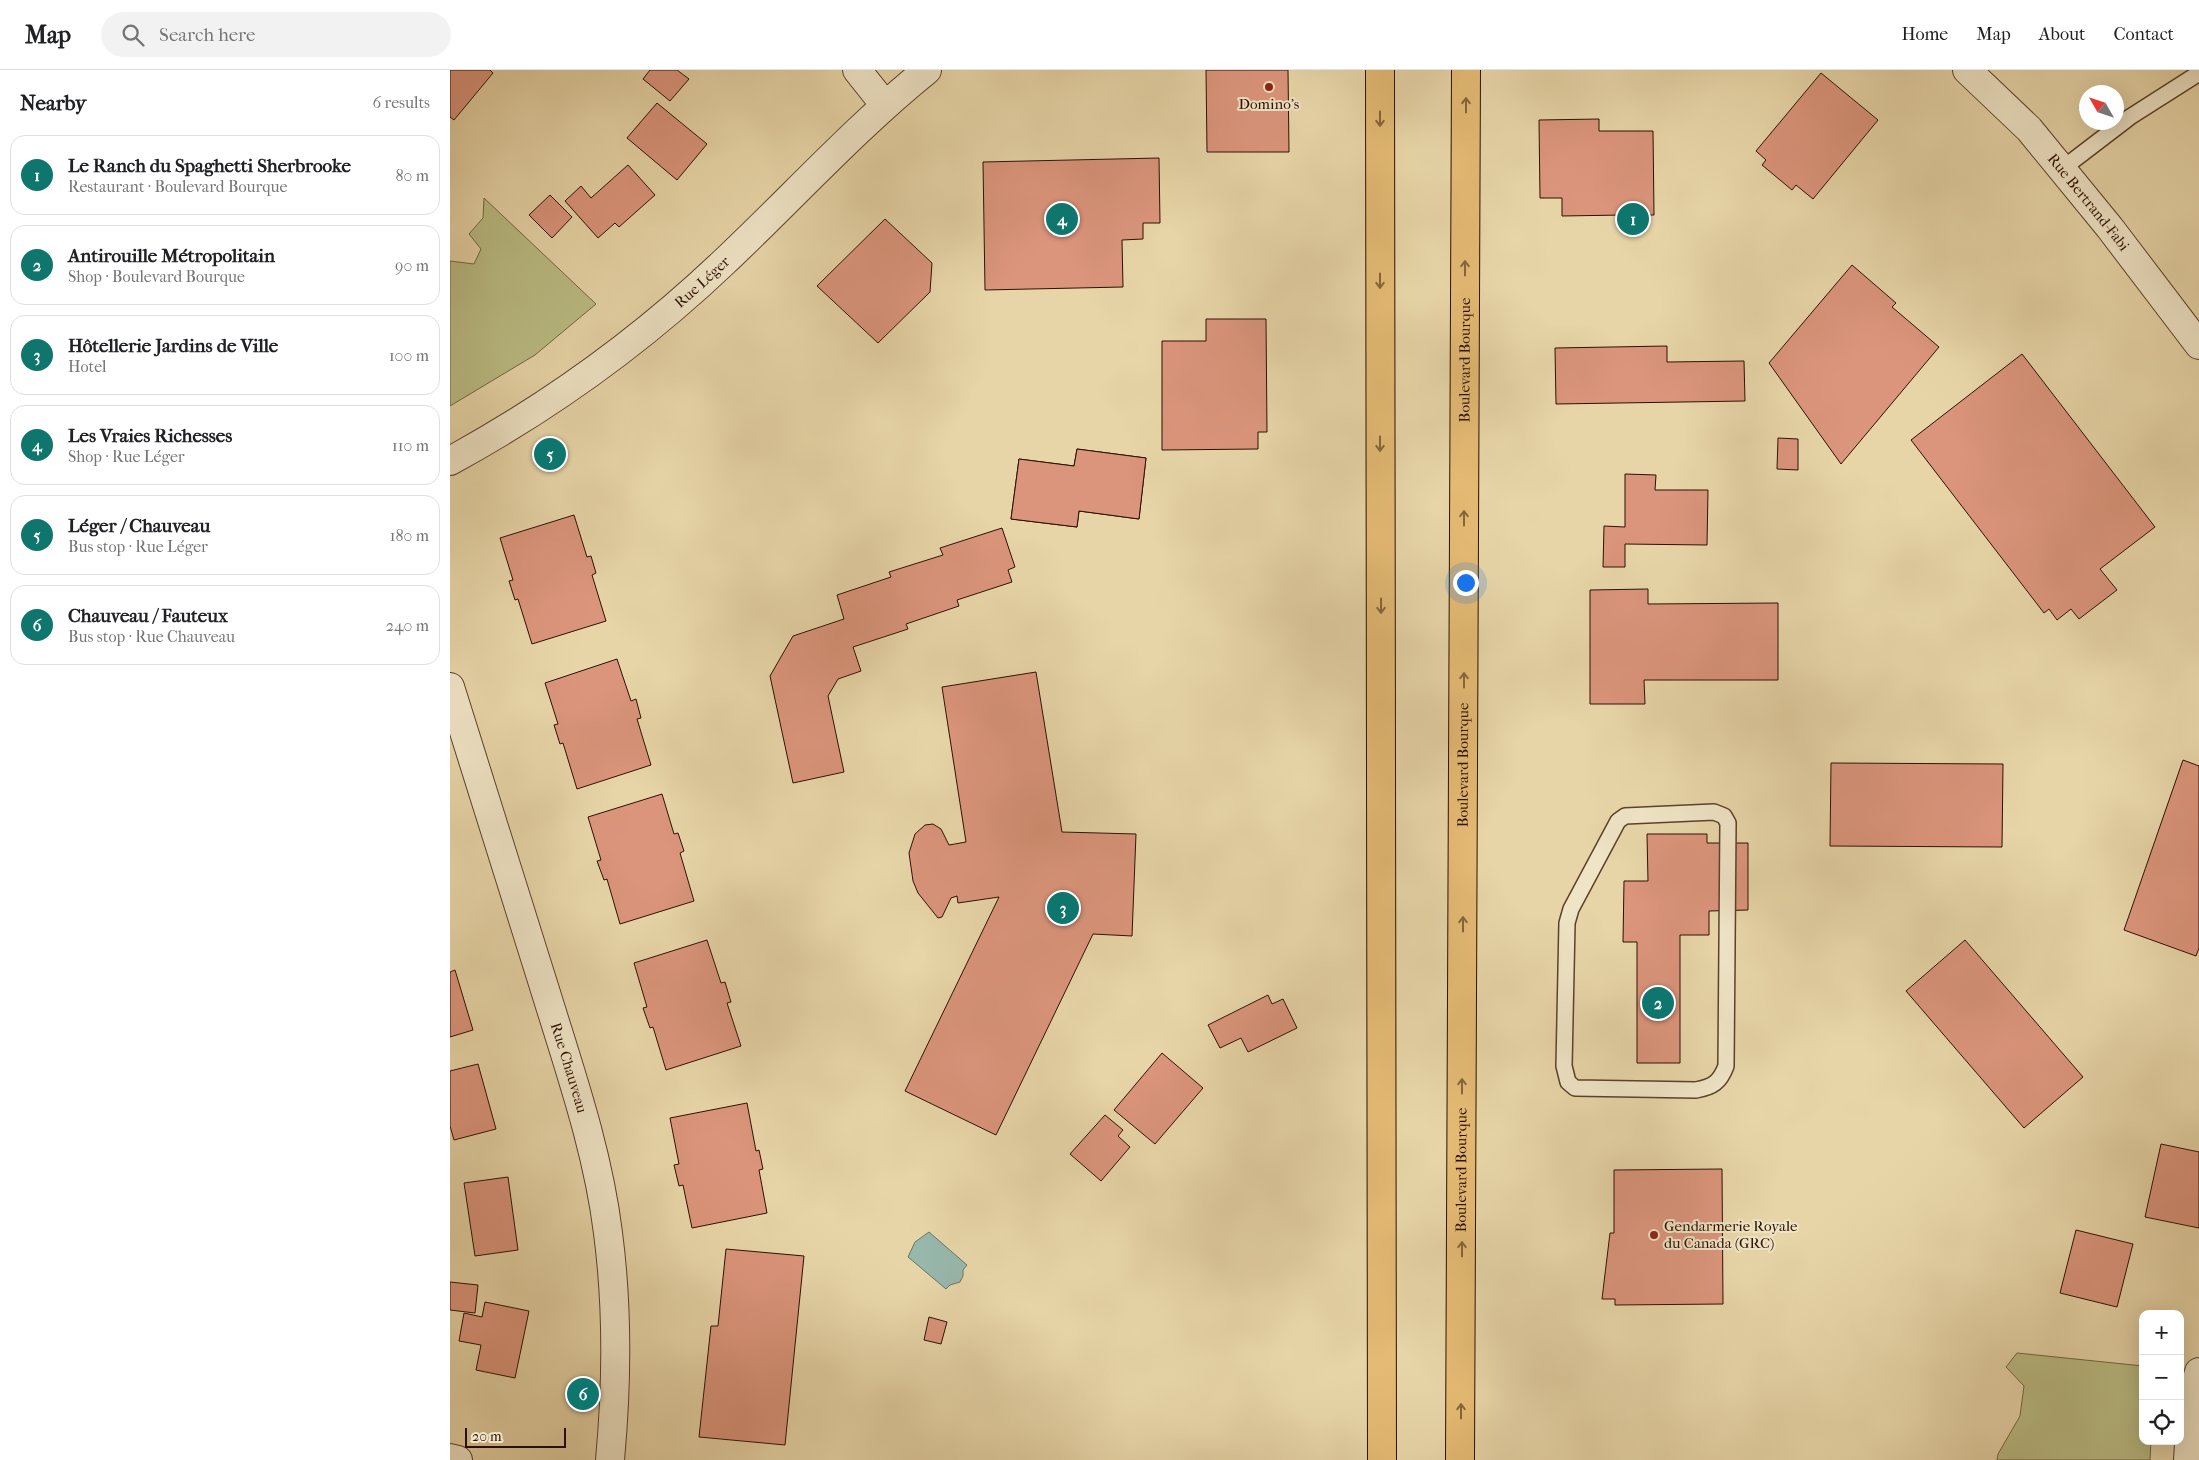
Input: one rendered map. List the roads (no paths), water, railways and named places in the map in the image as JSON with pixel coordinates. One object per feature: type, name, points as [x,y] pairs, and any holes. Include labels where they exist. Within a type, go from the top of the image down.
[{"type":"main road","points":[[1380,70],[1382,1460]]},
{"type":"main road","name":"Boulevard Bourque","points":[[1460,1460],[1466,70]]},
{"type":"street","points":[[857,70],[884,104]]},
{"type":"street","name":"Rue Léger","points":[[450,461],[494,437],[555,398],[663,317],[724,262],[884,104],[927,70]]},
{"type":"street","name":"Rue Bertrand-Fabi","points":[[1967,70],[2029,129],[2199,345]]},
{"type":"street","name":"Rue Chauveau","points":[[450,688],[562,1046],[595,1168],[608,1231],[614,1291],[616,1347],[615,1410],[610,1460]]},
{"type":"street","points":[[2188,1460],[2192,1398],[2199,1372]]},
{"type":"street","points":[[450,1458],[458,1460]]},
{"type":"lane","points":[[2062,169],[2130,116],[2199,73]]},
{"type":"lane","points":[[1714,812],[1724,816],[1728,823],[1726,1066],[1721,1079],[1711,1088],[1696,1090],[1575,1088],[1568,1082],[1564,1066],[1568,923],[1571,910],[1612,831],[1618,821],[1625,816],[1714,812]]},
{"type":"water","points":[[929,1232],[967,1265],[963,1270],[960,1282],[950,1285],[946,1289],[908,1257],[915,1242]]},
{"type":"place","name":"Domino's","points":[[1269,87]]},
{"type":"place","name":"Les Vraies Richesses","points":[[1062,219]]},
{"type":"place","name":"Le Ranch du Spaghetti Sherbrooke","points":[[1633,219]]},
{"type":"place","name":"Léger / Chauveau","points":[[550,454]]},
{"type":"place","name":"Hôtellerie Jardins de Ville","points":[[1063,908]]},
{"type":"place","name":"Antirouille Métropolitain","points":[[1658,1003]]},
{"type":"place","name":"Gendarmerie Royale du Canada (GRC)","points":[[1654,1235]]},
{"type":"place","name":"Chauveau / Fauteux","points":[[583,1394]]}]
